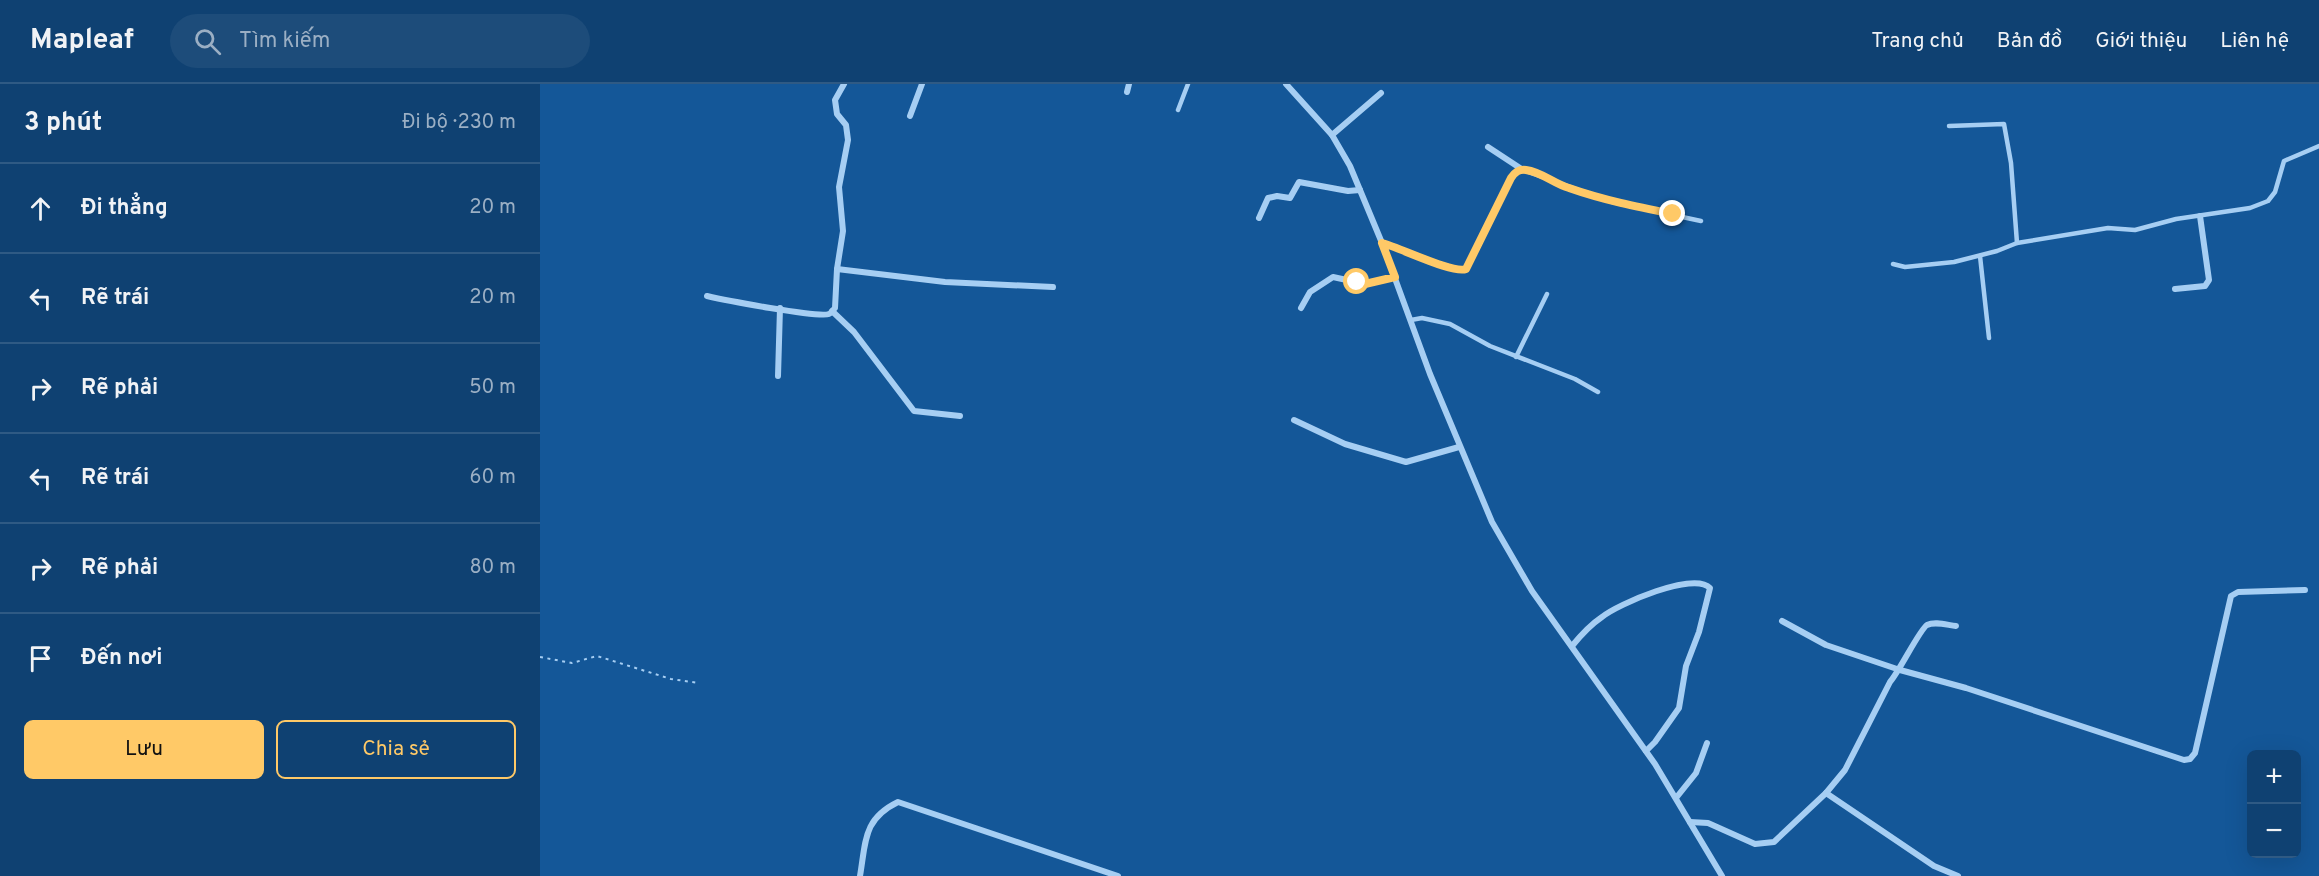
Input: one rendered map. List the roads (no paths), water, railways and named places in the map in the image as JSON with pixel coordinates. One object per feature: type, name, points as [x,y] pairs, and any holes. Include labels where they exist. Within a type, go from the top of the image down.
[{"type":"street","points":[[707,296],[820,315],[828,315],[832,311],[836,298],[837,269],[843,231],[840,180],[848,140],[846,125],[837,114],[835,100],[844,84]]},
{"type":"street","points":[[910,116],[922,84]]},
{"type":"street","points":[[1126,92],[1129,84]]},
{"type":"street","points":[[1286,84],[1332,135],[1360,190],[1459,447],[1492,522],[1513,560],[1646,751],[1722,876]]},
{"type":"street","points":[[1332,135],[1382,93]]},
{"type":"street","points":[[1488,147],[1522,170]]},
{"type":"street","points":[[1259,218],[1268,198],[1277,196],[1290,198],[1299,182],[1348,191],[1360,190]]},
{"type":"street","points":[[2175,289],[2205,286],[2209,280],[2199,216]]},
{"type":"street","points":[[837,269],[945,282],[1053,287]]},
{"type":"street","points":[[1301,308],[1310,292],[1333,278],[1365,284],[1395,277]]},
{"type":"street","points":[[778,376],[780,308]]},
{"type":"street","points":[[832,311],[854,332],[914,411],[960,416]]},
{"type":"street","points":[[1294,420],[1345,444],[1406,462],[1459,447]]},
{"type":"street","points":[[1572,646],[1604,615],[1650,593],[1699,583],[1710,588],[1699,632],[1686,666],[1678,708],[1655,742],[1646,751]]},
{"type":"street","points":[[1782,621],[1826,645],[1900,670],[1966,688],[2184,760],[2190,759],[2195,753],[2231,596],[2238,592],[2306,590]]},
{"type":"street","points":[[1690,822],[1708,823],[1755,844],[1764,845],[1774,842],[1826,793],[1845,770],[1890,682],[1927,626],[1937,624],[1956,626]]},
{"type":"street","points":[[1676,798],[1696,773],[1707,743]]},
{"type":"street","points":[[1826,793],[1934,866],[1958,876]]},
{"type":"street","points":[[860,876],[868,827],[879,813],[898,802],[1118,876]]},
{"type":"lane","points":[[1178,110],[1188,84]]},
{"type":"lane","points":[[1949,126],[2004,124],[2011,163],[2017,243]]},
{"type":"lane","points":[[1893,264],[1924,266],[1980,256],[2017,243],[2108,228],[2135,230],[2260,205],[2275,192],[2284,161],[2319,146]]},
{"type":"lane","points":[[1382,243],[1408,250],[1452,269],[1466,269],[1511,178],[1515,172],[1522,170],[1533,171],[1566,187],[1612,202],[1701,221]]},
{"type":"lane","points":[[1980,256],[1989,338]]},
{"type":"lane","points":[[1516,357],[1547,294]]},
{"type":"lane","points":[[1411,320],[1422,318],[1450,324],[1516,357],[1575,380],[1598,392]]}]
